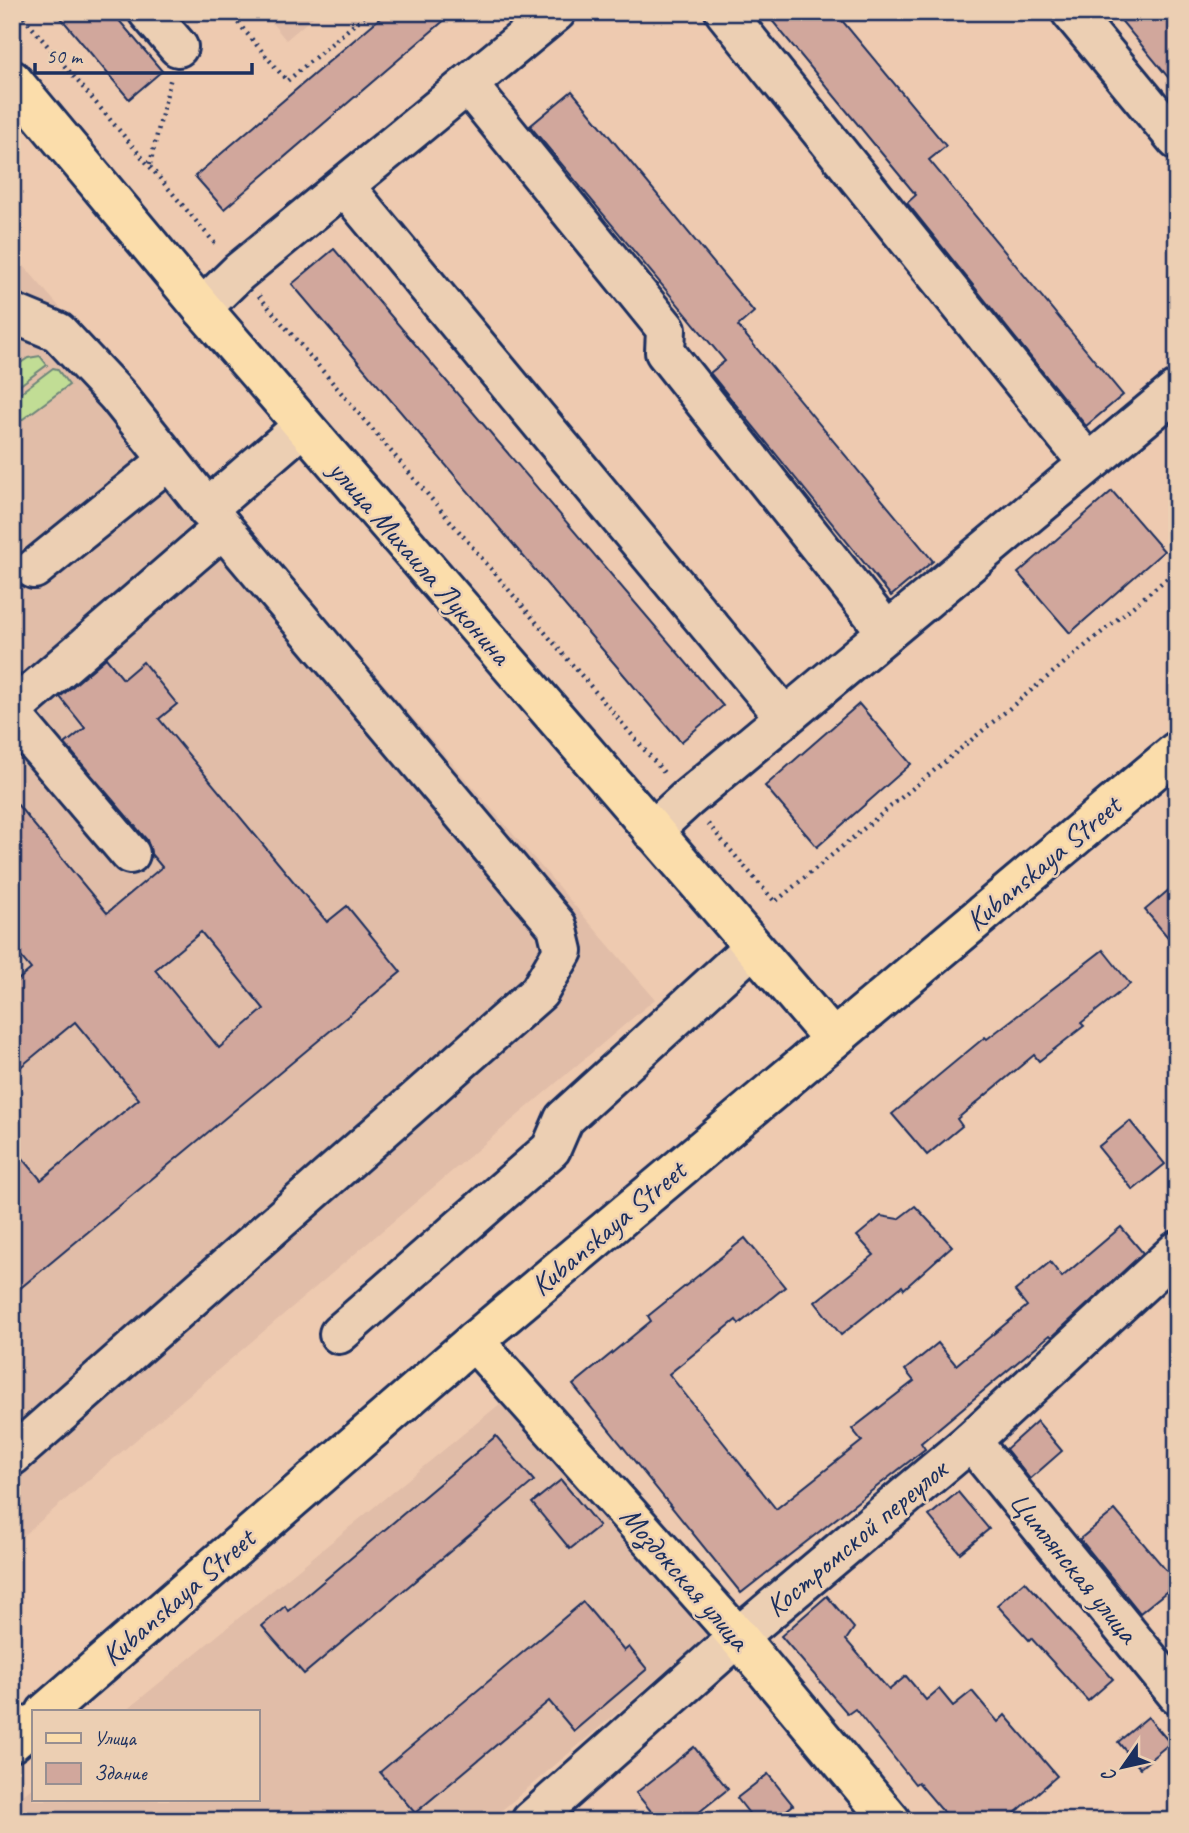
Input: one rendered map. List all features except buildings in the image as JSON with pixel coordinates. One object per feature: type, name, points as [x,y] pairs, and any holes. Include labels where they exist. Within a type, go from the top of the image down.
[{"type":"main road","name":"улица Михаила Луконина","points":[[12,80],[303,426],[833,1039]]},
{"type":"main road","name":"Kubanskaya Street","points":[[48,1710],[474,1341],[1177,751]]},
{"type":"main road","name":"Моздокская улица","points":[[474,1341],[738,1637],[891,1821]]},
{"type":"main road","points":[[12,1742],[32,1725]]},
{"type":"street","points":[[148,12],[178,47]]},
{"type":"street","points":[[202,308],[239,272],[556,12]]},
{"type":"street","points":[[725,12],[1088,463]]},
{"type":"street","points":[[1070,12],[1177,140]]},
{"type":"street","points":[[468,85],[666,329],[665,352],[887,632]]},
{"type":"street","points":[[345,187],[785,717]]},
{"type":"street","points":[[12,313],[58,332],[117,395],[215,518],[557,926],[562,951],[539,992],[12,1456]]},
{"type":"street","points":[[652,831],[1177,390]]},
{"type":"street","points":[[130,853],[12,713],[215,518],[303,426]]},
{"type":"street","points":[[34,569],[169,460]]},
{"type":"street","points":[[339,1334],[551,1149],[564,1119],[753,947]]},
{"type":"street","name":"Костромской переулок","points":[[531,1821],[738,1637],[971,1441],[1176,1252]]},
{"type":"street","name":"Цимлянская улица","points":[[971,1441],[1177,1694]]},
{"type":"path","points":[[19,12],[775,902],[1177,570]]},
{"type":"path","points":[[229,12],[287,80],[369,12]]},
{"type":"path","points":[[150,165],[178,47]]},
{"type":"shaded area","points":[[263,12],[319,12],[286,40]]},
{"type":"shaded area","points":[[12,252],[655,999],[12,1545]]},
{"type":"shaded area","points":[[501,1403],[712,1632],[489,1821],[12,1821],[12,1804],[32,1788],[32,1801],[259,1801],[259,1710],[126,1710]]},
{"type":"green space","points":[[40,356],[47,365],[12,391],[12,373],[15,371],[13,368],[28,358]]},
{"type":"green space","points":[[53,368],[57,369],[69,385],[12,427],[12,399]]}]
